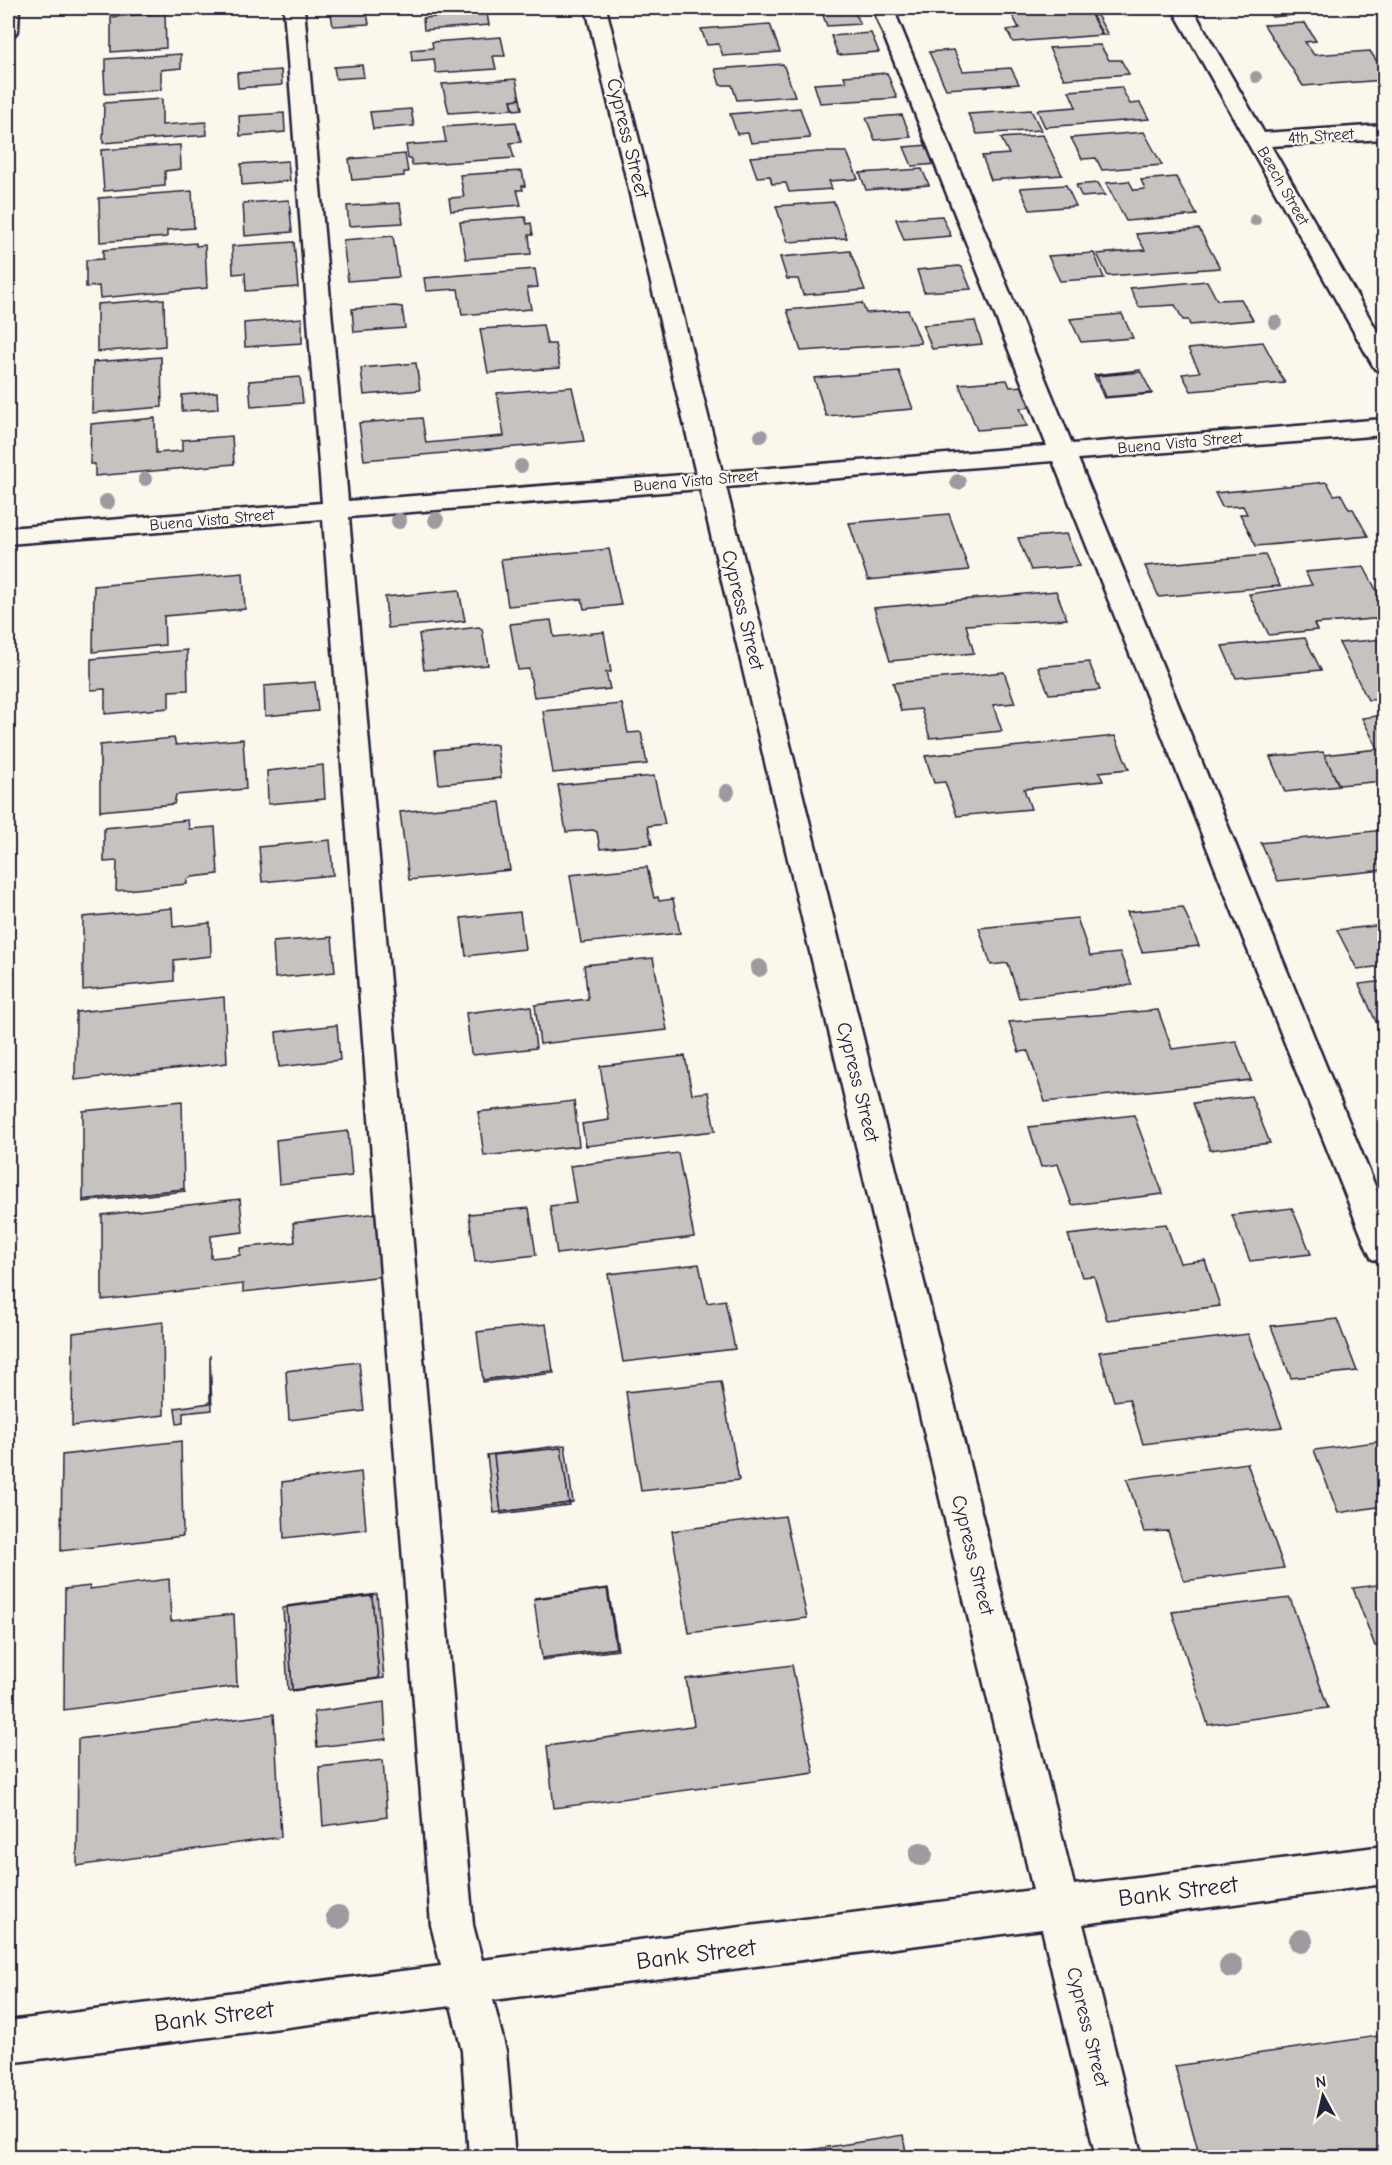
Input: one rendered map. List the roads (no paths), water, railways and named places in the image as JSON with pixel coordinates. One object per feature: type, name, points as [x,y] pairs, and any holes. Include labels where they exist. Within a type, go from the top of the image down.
[{"type":"street","points":[[8,30],[9,8]]},
{"type":"street","points":[[294,8],[452,1924],[483,2051],[492,2157]]},
{"type":"street","name":"Cypress Street","points":[[596,8],[1119,2157]]},
{"type":"street","points":[[883,8],[1384,1249]]},
{"type":"street","name":"Beech Street","points":[[1182,8],[1384,364]]},
{"type":"street","name":"4th Street","points":[[1258,140],[1384,132]]},
{"type":"street","name":"Buena Vista Street","points":[[8,536],[1384,427]]},
{"type":"street","name":"Bank Street","points":[[8,2042],[1384,1864]]}]
